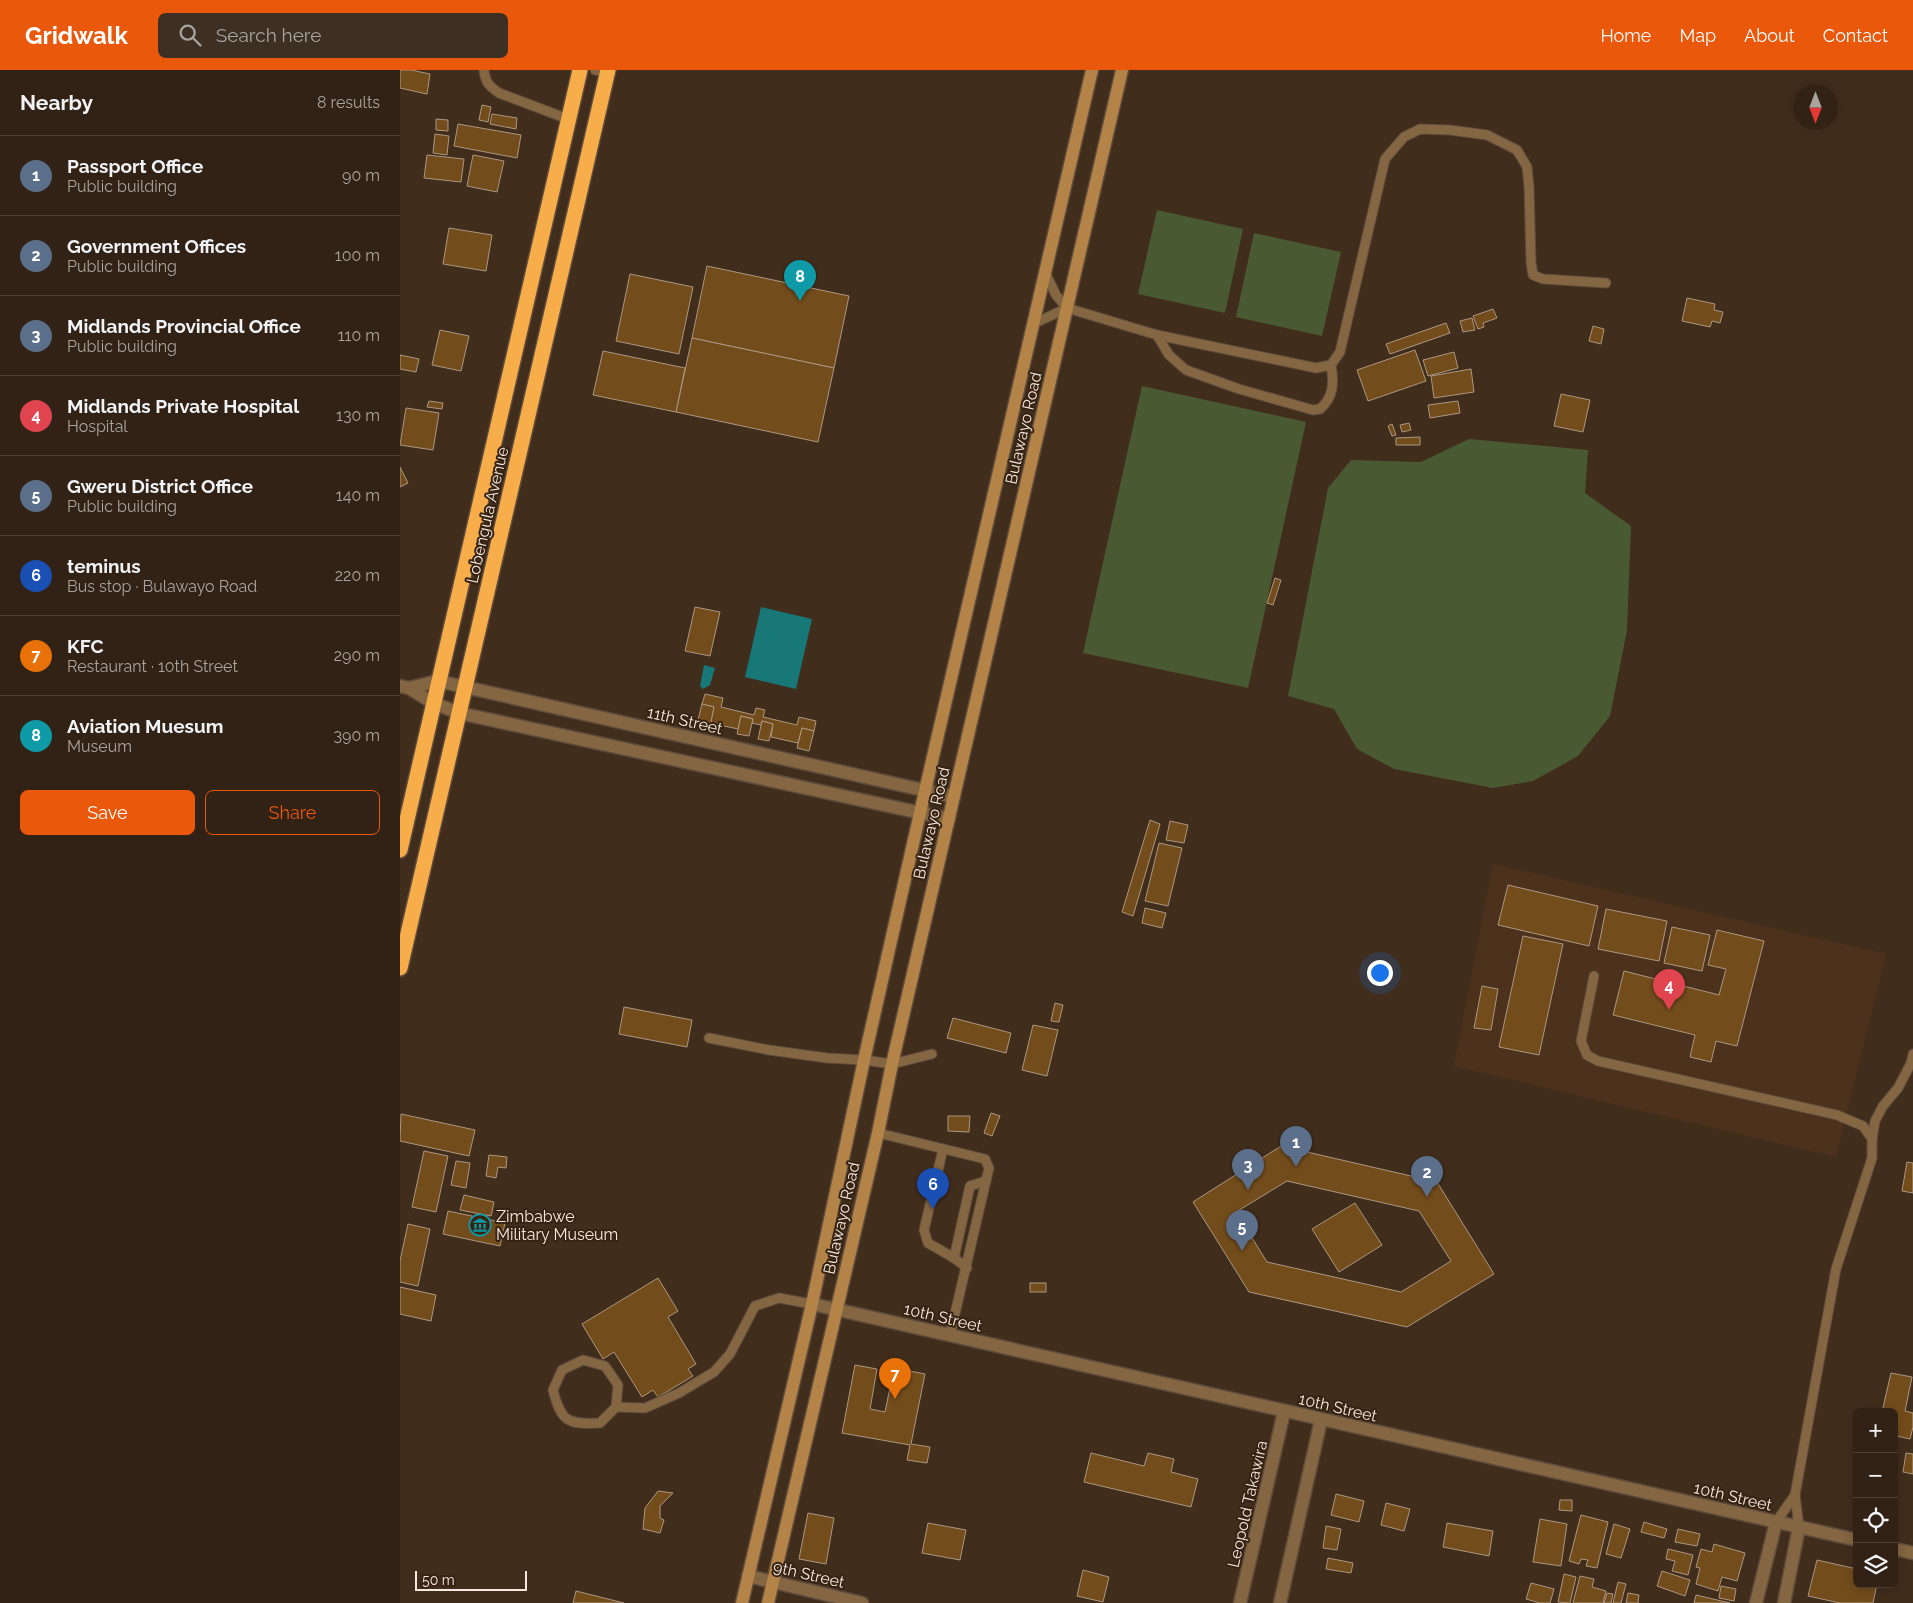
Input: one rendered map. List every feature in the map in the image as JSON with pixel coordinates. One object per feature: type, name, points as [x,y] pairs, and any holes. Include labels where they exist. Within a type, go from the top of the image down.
[{"type":"highway","name":"Lobengula Avenue","points":[[400,850],[580,70]]},
{"type":"highway","name":"Lobengula Avenue","points":[[400,968],[603,71]]},
{"type":"street","name":"Bulawayo Road","points":[[742,1603],[812,1304],[864,1060],[920,812],[1092,70]]},
{"type":"street","name":"Bulawayo Road","points":[[768,1603],[1122,70]]},
{"type":"street","name":"11th Street","points":[[405,687],[438,681],[954,797]]},
{"type":"street","name":"11th Street","points":[[405,687],[433,703],[459,713],[949,819]]},
{"type":"street","name":"10th Street","points":[[812,1304],[1853,1539]]},
{"type":"street","name":"Leopold Takawira","points":[[1240,1603],[1284,1412]]},
{"type":"street","points":[[1280,1603],[1321,1420]]},
{"type":"street","points":[[1756,1603],[1776,1522]]},
{"type":"street","points":[[1784,1603],[1799,1527]]},
{"type":"street","points":[[1898,1550],[1913,1554]]},
{"type":"street","name":"9th Street","points":[[748,1576],[862,1603]]},
{"type":"lane","points":[[484,70],[485,79],[489,87],[494,90],[568,119]]},
{"type":"lane","points":[[1045,272],[1056,294],[1067,308],[1157,335],[1316,368],[1331,365],[1340,352],[1385,159],[1404,137],[1420,130],[1450,130],[1487,136],[1517,150],[1527,167],[1533,275],[1543,278],[1606,283]]},
{"type":"lane","points":[[1033,324],[1067,308]]},
{"type":"lane","points":[[1157,335],[1169,355],[1186,370],[1240,389],[1313,410],[1320,410],[1331,397],[1334,380],[1331,365]]},
{"type":"lane","points":[[1594,976],[1582,1041],[1587,1055],[1598,1061],[1837,1114],[1863,1126],[1872,1139]]},
{"type":"lane","points":[[709,1038],[769,1050],[892,1064],[932,1054]]},
{"type":"lane","points":[[1799,1527],[1795,1495],[1836,1269],[1872,1158],[1872,1139],[1875,1121],[1883,1106],[1898,1088],[1911,1063],[1913,1054]]},
{"type":"lane","points":[[878,1133],[985,1159],[989,1168],[950,1335]]},
{"type":"lane","points":[[943,1149],[924,1230],[928,1243],[967,1268]]},
{"type":"lane","points":[[954,1258],[970,1186],[986,1181]]},
{"type":"lane","points":[[616,1407],[618,1384],[605,1366],[583,1360],[562,1370],[553,1390],[559,1412],[577,1425],[600,1423],[616,1407],[645,1408],[679,1393],[714,1372],[730,1354],[755,1306],[779,1298],[812,1304]]},
{"type":"lane","points":[[1776,1522],[1795,1495]]},
{"type":"shaded area","points":[[1493,864],[1886,954],[1836,1157],[1454,1066]]},
{"type":"green space","points":[[1157,210],[1243,229],[1225,313],[1138,294]]},
{"type":"green space","points":[[1254,233],[1341,252],[1322,336],[1236,317]]},
{"type":"green space","points":[[1142,386],[1306,422],[1248,688],[1083,653]]},
{"type":"green space","points":[[1469,439],[1588,450],[1585,493],[1631,526],[1627,630],[1610,716],[1578,756],[1533,781],[1493,788],[1394,769],[1357,749],[1334,709],[1288,696],[1328,488],[1351,460],[1421,462]]},
{"type":"water","points":[[761,607],[812,619],[796,689],[745,677]]},
{"type":"water","points":[[704,665],[715,668],[710,685],[703,689],[700,686]]},
{"type":"building","points":[[400,70],[430,74],[427,94],[400,88]]},
{"type":"building","points":[[482,105],[491,107],[488,122],[479,120]]},
{"type":"building","points":[[492,114],[517,118],[516,129],[490,124]]},
{"type":"building","points":[[436,119],[448,120],[448,131],[436,130]]},
{"type":"building","points":[[458,124],[521,135],[517,158],[454,146]]},
{"type":"building","points":[[435,134],[449,136],[447,155],[433,153]]},
{"type":"building","points":[[427,155],[464,159],[461,182],[424,178]]},
{"type":"building","points":[[473,155],[504,161],[497,192],[467,186]]},
{"type":"building","points":[[449,228],[492,235],[486,271],[443,264]]},
{"type":"building","points":[[707,266],[849,296],[834,368],[692,338]]},
{"type":"building","points":[[630,274],[693,287],[679,354],[616,341]]},
{"type":"building","points":[[1687,298],[1715,304],[1714,310],[1723,312],[1720,323],[1712,321],[1710,327],[1682,321]]},
{"type":"building","points":[[1493,309],[1497,318],[1483,323],[1484,327],[1478,329],[1473,316]]},
{"type":"building","points":[[1472,318],[1475,330],[1463,332],[1460,321]]},
{"type":"building","points":[[1446,323],[1450,333],[1390,354],[1386,344]]},
{"type":"building","points":[[1593,326],[1604,329],[1601,344],[1589,341]]},
{"type":"building","points":[[440,330],[469,336],[461,371],[432,365]]},
{"type":"building","points":[[692,338],[834,368],[818,442],[676,412]]},
{"type":"building","points":[[1415,350],[1426,381],[1368,401],[1357,370]]},
{"type":"building","points":[[603,351],[685,368],[676,412],[593,395]]},
{"type":"building","points":[[1454,352],[1458,368],[1428,376],[1423,360]]},
{"type":"building","points":[[400,355],[419,359],[416,372],[400,369]]},
{"type":"building","points":[[1471,369],[1474,392],[1434,398],[1431,376]]},
{"type":"building","points":[[1561,394],[1590,400],[1583,432],[1554,426]]},
{"type":"building","points":[[429,401],[443,403],[442,409],[427,407]]},
{"type":"building","points":[[1458,401],[1460,413],[1430,418],[1428,405]]},
{"type":"building","points":[[406,408],[439,413],[433,450],[400,445]]},
{"type":"building","points":[[1409,423],[1411,430],[1402,432],[1400,425]]},
{"type":"building","points":[[1392,424],[1396,435],[1392,436],[1388,426]]},
{"type":"building","points":[[1420,437],[1420,445],[1396,445],[1396,438]]},
{"type":"building","points":[[400,467],[408,483],[400,487]]},
{"type":"building","points":[[1275,578],[1281,580],[1273,605],[1267,603]]},
{"type":"building","points":[[695,607],[720,612],[710,656],[685,651]]},
{"type":"building","points":[[705,694],[723,698],[721,707],[754,715],[756,708],[765,710],[763,717],[797,725],[799,717],[816,721],[814,731],[802,728],[798,743],[771,737],[773,724],[762,721],[761,725],[752,723],[753,719],[741,716],[738,729],[710,723],[714,707],[702,704]]},
{"type":"building","points":[[702,704],[714,707],[710,727],[697,724]]},
{"type":"building","points":[[741,716],[753,719],[749,736],[737,734]]},
{"type":"building","points":[[762,721],[773,724],[769,741],[758,739]]},
{"type":"building","points":[[802,728],[814,731],[809,751],[797,748]]},
{"type":"building","points":[[1150,820],[1160,824],[1133,916],[1122,912]]},
{"type":"building","points":[[1170,821],[1188,825],[1184,843],[1166,840]]},
{"type":"building","points":[[1159,843],[1182,848],[1168,906],[1145,901]]},
{"type":"building","points":[[1508,885],[1598,906],[1589,946],[1498,925]]},
{"type":"building","points":[[1145,908],[1166,913],[1162,928],[1142,923]]},
{"type":"building","points":[[1606,909],[1667,921],[1659,961],[1598,949]]},
{"type":"building","points":[[1672,927],[1710,935],[1702,971],[1664,963]]},
{"type":"building","points":[[1717,930],[1764,941],[1737,1046],[1716,1041],[1711,1062],[1690,1057],[1695,1035],[1613,1015],[1624,971],[1719,995],[1726,969],[1708,965]]},
{"type":"building","points":[[1523,936],[1563,944],[1539,1055],[1499,1047]]},
{"type":"building","points":[[1482,986],[1498,989],[1491,1030],[1474,1028]]},
{"type":"building","points":[[1055,1003],[1063,1005],[1059,1022],[1051,1021]]},
{"type":"building","points":[[624,1007],[692,1020],[687,1047],[619,1034]]},
{"type":"building","points":[[953,1018],[1011,1033],[1006,1053],[947,1038]]},
{"type":"building","points":[[1033,1025],[1058,1030],[1047,1076],[1022,1070]]},
{"type":"building","points":[[991,1113],[1000,1116],[992,1136],[984,1133]]},
{"type":"building","points":[[401,1114],[475,1130],[469,1156],[400,1141]]},
{"type":"building","points":[[948,1116],[970,1116],[969,1132],[948,1131]]},
{"type":"building","points":[[1281,1146],[1437,1182],[1494,1274],[1407,1327],[1249,1292],[1193,1202]],"holes":[[[1287,1181],[1419,1211],[1451,1261],[1401,1292],[1267,1262],[1236,1212]]]},
{"type":"building","points":[[424,1151],[448,1156],[436,1212],[412,1207]]},
{"type":"building","points":[[489,1155],[507,1157],[506,1168],[498,1167],[496,1178],[486,1176]]},
{"type":"building","points":[[456,1161],[470,1163],[466,1188],[451,1185]]},
{"type":"building","points":[[1907,1162],[1913,1163],[1913,1193],[1902,1191]]},
{"type":"building","points":[[464,1195],[494,1202],[491,1216],[460,1210]]},
{"type":"building","points":[[1355,1203],[1382,1245],[1339,1272],[1312,1229]]},
{"type":"building","points":[[448,1211],[505,1223],[500,1246],[443,1234]]},
{"type":"building","points":[[408,1224],[430,1229],[418,1286],[400,1282],[400,1261]]},
{"type":"building","points":[[658,1278],[678,1311],[668,1317],[696,1364],[688,1369],[693,1376],[658,1397],[653,1390],[642,1397],[614,1352],[603,1359],[582,1324]]},
{"type":"building","points":[[1030,1283],[1046,1283],[1046,1292],[1030,1292]]},
{"type":"building","points":[[400,1287],[436,1295],[431,1321],[400,1314]]},
{"type":"building","points":[[855,1365],[877,1369],[870,1409],[885,1412],[894,1368],[925,1374],[911,1444],[930,1447],[927,1463],[907,1460],[910,1445],[842,1433]]},
{"type":"building","points":[[1891,1373],[1912,1377],[1905,1411],[1913,1413],[1913,1427],[1910,1439],[1898,1436],[1898,1408],[1883,1408]]},
{"type":"building","points":[[1091,1453],[1144,1466],[1148,1453],[1174,1459],[1171,1472],[1198,1479],[1191,1507],[1084,1482]]},
{"type":"building","points":[[1906,1453],[1913,1454],[1913,1474],[1903,1472]]},
{"type":"building","points":[[658,1491],[673,1493],[660,1506],[660,1518],[664,1520],[660,1533],[643,1529],[645,1508]]},
{"type":"building","points":[[1336,1494],[1364,1501],[1359,1522],[1331,1515]]},
{"type":"building","points":[[1560,1500],[1572,1500],[1572,1511],[1559,1510]]},
{"type":"building","points":[[1386,1503],[1410,1509],[1404,1531],[1381,1525]]},
{"type":"building","points":[[808,1513],[834,1518],[826,1564],[799,1559]]},
{"type":"building","points":[[1581,1515],[1608,1522],[1597,1568],[1586,1566],[1588,1560],[1581,1559],[1579,1564],[1569,1561]]},
{"type":"building","points":[[1540,1519],[1567,1524],[1561,1566],[1533,1562]]},
{"type":"building","points":[[1644,1522],[1667,1529],[1664,1538],[1641,1532]]},
{"type":"building","points":[[928,1523],[966,1530],[960,1560],[922,1553]]},
{"type":"building","points":[[1447,1523],[1493,1531],[1489,1556],[1443,1547]]},
{"type":"building","points":[[1614,1524],[1630,1529],[1621,1558],[1606,1554]]},
{"type":"building","points":[[1326,1526],[1341,1529],[1337,1550],[1323,1548]]},
{"type":"building","points":[[1678,1529],[1700,1534],[1697,1546],[1675,1542]]},
{"type":"building","points":[[1714,1544],[1745,1553],[1737,1581],[1722,1577],[1718,1591],[1696,1584],[1700,1568],[1696,1567],[1701,1549],[1712,1552]]},
{"type":"building","points":[[1668,1549],[1693,1555],[1688,1575],[1672,1571],[1675,1561],[1666,1559]]},
{"type":"building","points":[[1328,1558],[1353,1563],[1351,1573],[1326,1569]]},
{"type":"building","points":[[1817,1560],[1853,1568],[1853,1588],[1876,1588],[1873,1603],[1840,1603],[1808,1596]]},
{"type":"building","points":[[1083,1570],[1109,1577],[1103,1602],[1077,1596]]},
{"type":"building","points":[[1662,1571],[1690,1580],[1685,1596],[1657,1586]]},
{"type":"building","points":[[1564,1574],[1576,1577],[1570,1603],[1558,1602]]},
{"type":"building","points":[[1580,1576],[1594,1579],[1592,1587],[1606,1591],[1603,1603],[1573,1603]]},
{"type":"building","points":[[1618,1582],[1626,1584],[1621,1603],[1613,1603]]},
{"type":"building","points":[[1531,1583],[1554,1589],[1550,1603],[1540,1603],[1526,1599]]},
{"type":"building","points":[[1721,1586],[1736,1589],[1734,1601],[1719,1598]]},
{"type":"building","points":[[576,1591],[624,1603],[573,1603]]},
{"type":"building","points":[[1607,1593],[1613,1594],[1611,1603],[1604,1603]]},
{"type":"building","points":[[1628,1593],[1639,1595],[1638,1603],[1626,1603]]},
{"type":"building","points":[[1696,1595],[1730,1603],[1694,1603]]},
{"type":"place","name":"Aviation Muesum","points":[[800,301]]},
{"type":"place","name":"Midlands Private Hospital","points":[[1669,1010]]},
{"type":"place","name":"Passport Office","points":[[1296,1167]]},
{"type":"place","name":"Midlands Provincial Office","points":[[1248,1190]]},
{"type":"place","name":"Government Offices","points":[[1427,1197]]},
{"type":"place","name":"teminus","points":[[933,1209]]},
{"type":"place","name":"Zimbabwe Military Museum","points":[[480,1225]]},
{"type":"place","name":"Gweru District Office","points":[[1242,1251]]},
{"type":"place","name":"KFC","points":[[895,1399]]}]
